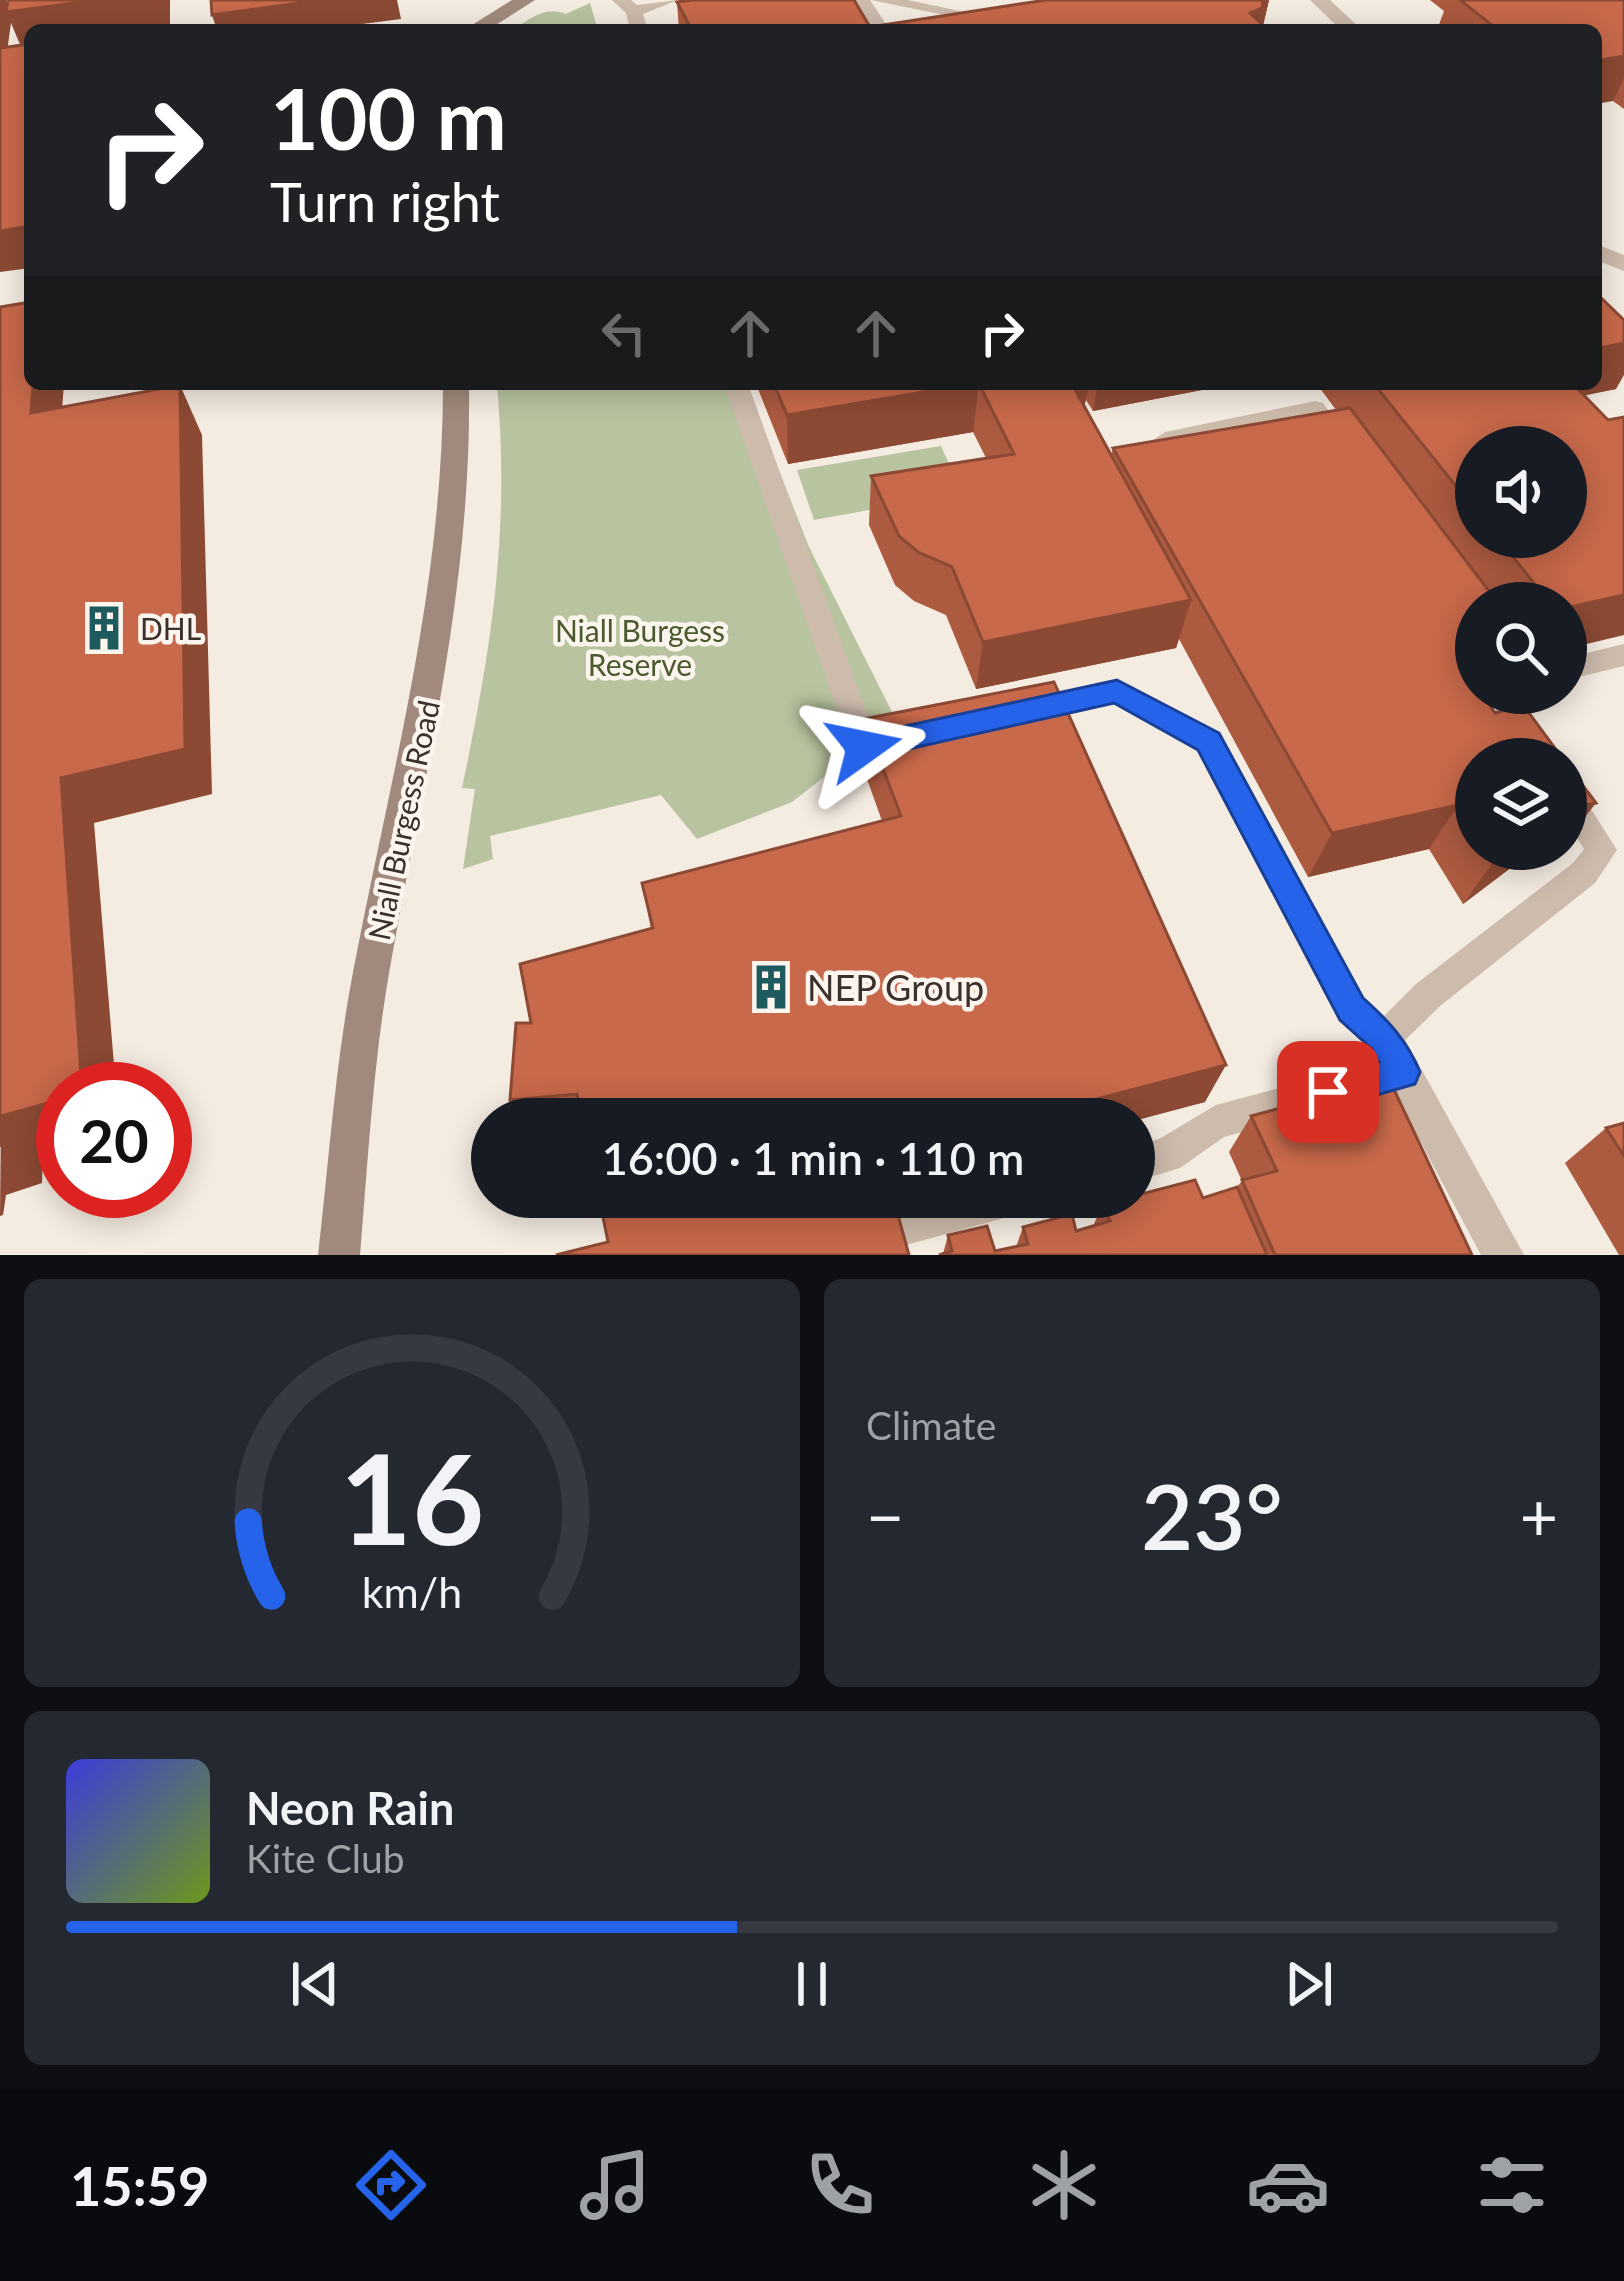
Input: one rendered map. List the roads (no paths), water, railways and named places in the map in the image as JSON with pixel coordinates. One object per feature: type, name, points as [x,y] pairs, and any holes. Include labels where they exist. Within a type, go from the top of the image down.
[{"type":"street","points":[[484,24],[526,0]]},
{"type":"street","points":[[1319,0],[1345,24]]},
{"type":"street","name":"Niall Burgess Road","points":[[339,1255],[370,977],[448,596],[456,506],[456,390]]},
{"type":"street","points":[[1384,1038],[1503,1255]]},
{"type":"lane","points":[[631,14],[670,0]]},
{"type":"lane","points":[[879,0],[1010,22]]},
{"type":"lane","points":[[738,390],[864,747],[933,732]]},
{"type":"lane","points":[[1145,444],[1315,409],[1355,464]]},
{"type":"lane","points":[[1587,664],[1624,655]]},
{"type":"lane","points":[[1002,717],[1117,692],[1208,742],[1352,1009],[1384,1038],[1428,995],[1585,874],[1603,850],[1587,827]]},
{"type":"lane","points":[[1155,1158],[1216,1122],[1403,1072]]},
{"type":"lane","points":[[906,1227],[939,1218]]},
{"type":"place","name":"DHL","points":[[104,628]]},
{"type":"place","name":"NEP Group","points":[[771,987]]},
{"type":"park label","name":"Niall Burgess Reserve","points":[[640,647]]}]
